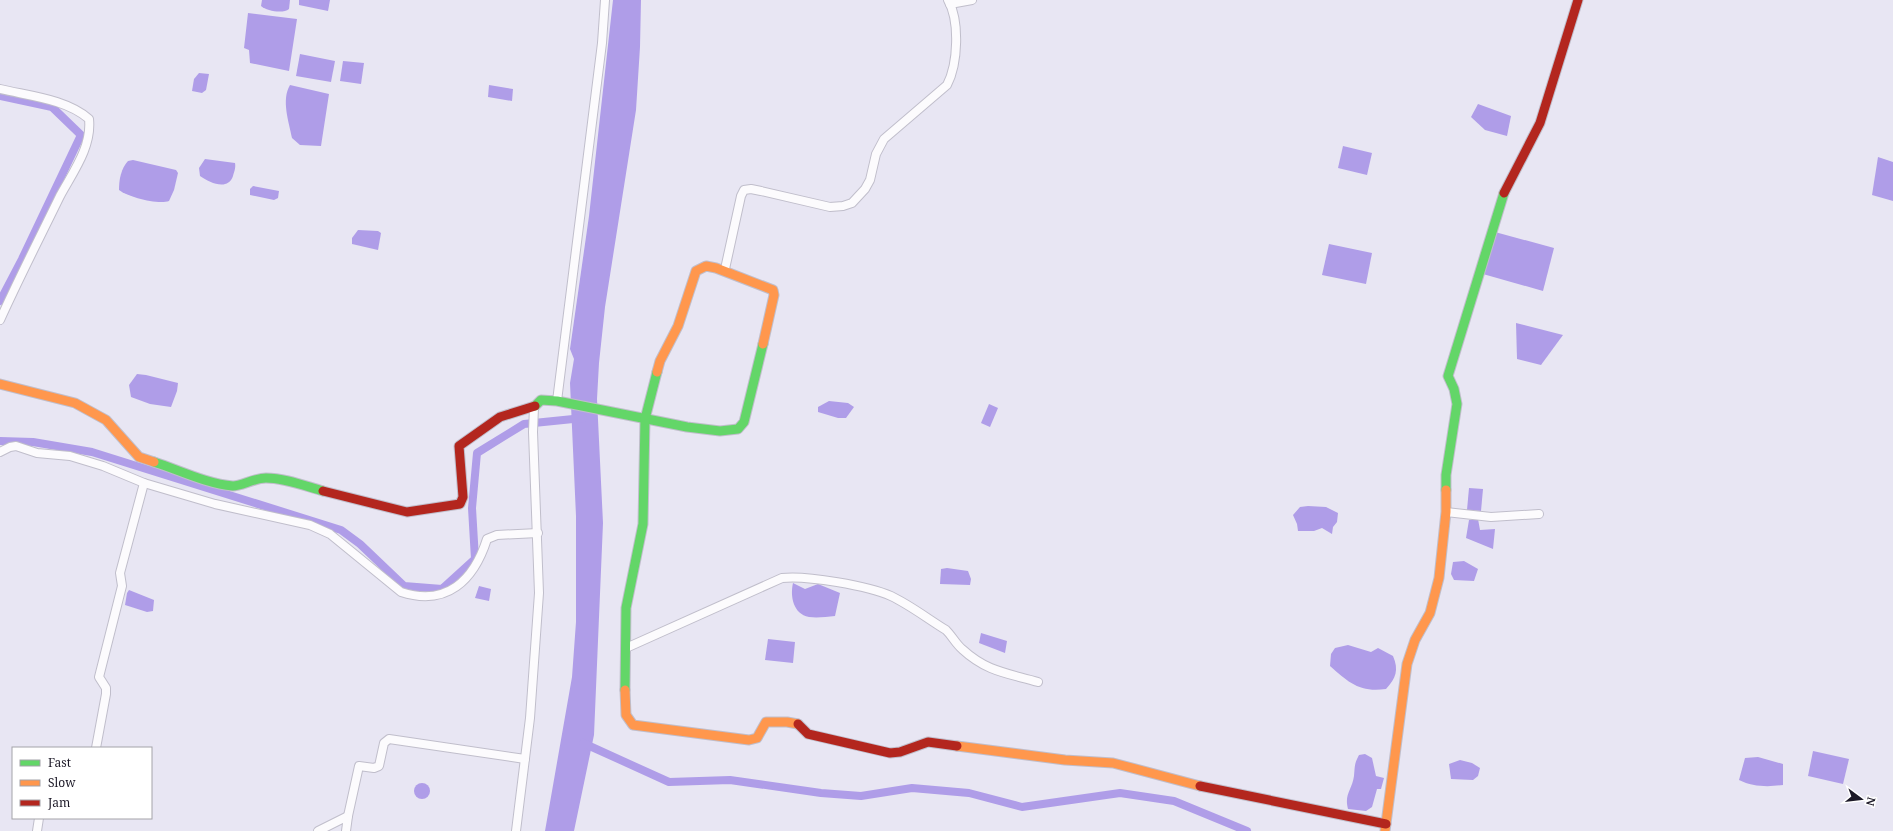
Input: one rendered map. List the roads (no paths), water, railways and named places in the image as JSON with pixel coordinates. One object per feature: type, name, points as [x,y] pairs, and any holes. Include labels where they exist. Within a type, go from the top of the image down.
[{"type":"street","points":[[557,402],[602,43],[605,0]]},
{"type":"street","points":[[725,269],[741,196],[744,190],[751,189],[830,207],[843,206],[852,203],[859,197],[870,180],[876,154],[884,139],[947,85],[951,78],[956,42],[953,15],[949,2],[972,0]]},
{"type":"street","points":[[516,831],[525,759],[539,608],[538,533],[533,432],[534,410],[541,400],[567,402],[605,409],[645,419],[681,427],[725,431],[738,429],[744,422],[774,293],[769,287],[732,274],[725,269],[702,266],[696,270],[678,326],[660,361],[645,419],[643,524],[626,608],[626,715],[632,726],[749,740],[757,738],[766,722],[777,721],[800,725],[808,734],[890,753],[901,752],[915,745],[928,742],[1065,760],[1106,761],[1223,792],[1385,828],[1407,664],[1415,640],[1426,623],[1434,598],[1443,544],[1446,512],[1446,475],[1458,404],[1454,389],[1448,376],[1502,197],[1540,123],[1578,0]]},
{"type":"street","points":[[0,89],[59,103],[81,112],[89,119],[90,132],[81,158],[61,195],[0,320]]},
{"type":"street","points":[[0,384],[75,403],[106,420],[139,457],[169,469],[234,486],[250,480],[266,478],[288,481],[359,501],[407,512],[460,504],[463,497],[458,451],[459,446],[500,417],[534,410]]},
{"type":"street","points":[[0,452],[16,446],[37,453],[70,456],[103,466],[144,483],[215,504],[310,525],[330,534],[402,592],[414,596],[434,595],[448,592],[460,586],[481,558],[487,539],[497,535],[538,533]]},
{"type":"street","points":[[96,747],[106,694],[106,688],[99,678],[122,586],[120,574],[144,483]]},
{"type":"street","points":[[1446,512],[1491,517],[1539,514]]},
{"type":"street","points":[[626,648],[782,578],[792,577],[830,581],[891,596],[946,630],[960,648],[983,666],[1038,682]]},
{"type":"street","points":[[346,831],[359,766],[374,768],[379,766],[384,743],[389,738],[525,759]]},
{"type":"street","points":[[318,831],[348,816]]},
{"type":"street","points":[[37,831],[39,819]]},
{"type":"waterway","points":[[0,96],[52,107],[81,135],[22,259],[0,301]]},
{"type":"waterway","points":[[0,441],[33,442],[92,452],[341,530],[360,544],[404,586],[442,589],[475,559],[472,508],[477,453],[524,424],[583,418]]},
{"type":"waterway","points":[[583,743],[669,782],[730,780],[821,793],[861,796],[912,788],[969,793],[1022,807],[1120,793],[1174,801],[1247,831]]}]
